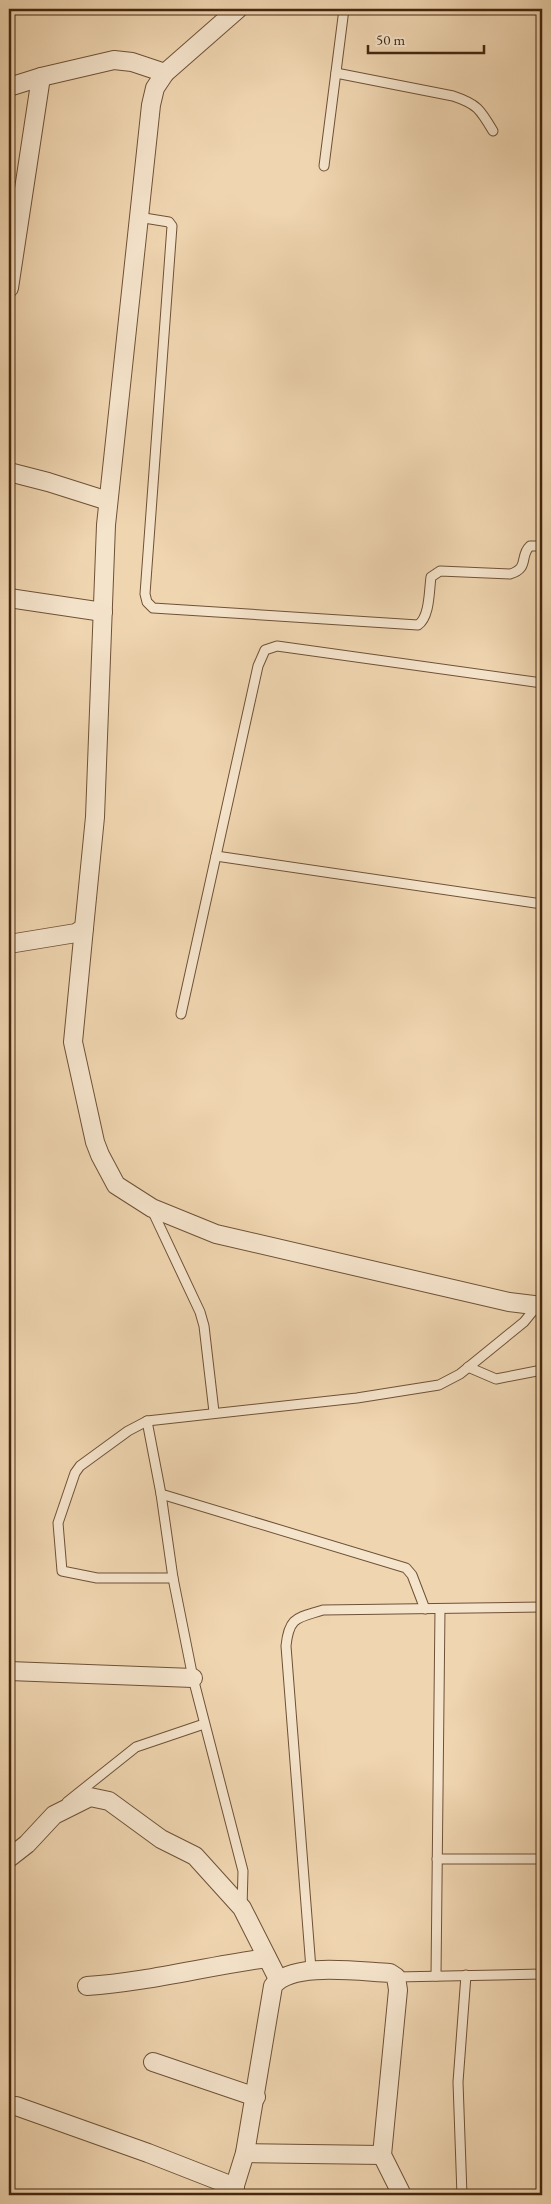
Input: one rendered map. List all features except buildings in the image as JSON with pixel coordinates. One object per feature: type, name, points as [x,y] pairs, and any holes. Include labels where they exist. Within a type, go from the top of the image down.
[{"type":"street","points":[[238,9],[165,73],[154,88],[150,105],[108,502],[95,818],[73,1042],[96,1142],[104,1163],[116,1185],[152,1208],[227,1237],[509,1302],[540,1306]]},
{"type":"street","points":[[9,87],[41,77],[114,60],[132,62],[165,73]]},
{"type":"street","points":[[9,288],[41,77]]},
{"type":"street","points":[[9,472],[48,482],[108,502]]},
{"type":"street","points":[[9,598],[103,612]]},
{"type":"street","points":[[9,944],[76,933],[84,928]]},
{"type":"street","points":[[9,1672],[193,1678]]},
{"type":"street","points":[[9,1858],[27,1844],[54,1815],[90,1797],[109,1801],[161,1839],[194,1856],[242,1908],[278,1979]]},
{"type":"street","points":[[86,1986],[149,1980],[194,1969],[267,1958]]},
{"type":"street","points":[[9,2106],[16,2106],[74,2126],[233,2191],[245,2153],[256,2097],[270,1999],[278,1979],[311,1969],[390,1973],[396,1977],[398,1990],[382,2155],[402,2195]]},
{"type":"street","points":[[153,2062],[256,2097]]},
{"type":"street","points":[[245,2153],[382,2155]]},
{"type":"lane","points":[[324,166],[344,9]]},
{"type":"lane","points":[[336,73],[465,100],[480,109],[494,131]]},
{"type":"lane","points":[[138,217],[168,222],[172,226],[146,584],[146,602],[153,608],[418,625],[422,622],[426,613],[430,577],[436,572],[440,570],[510,574],[520,570],[523,566],[526,550],[530,546],[542,546]]},
{"type":"lane","points":[[182,1014],[258,666],[265,650],[277,646],[542,683]]},
{"type":"lane","points":[[216,856],[542,904]]},
{"type":"lane","points":[[152,1208],[200,1312],[204,1326],[214,1412]]},
{"type":"lane","points":[[173,1578],[97,1578],[62,1571],[58,1523],[75,1473],[80,1466],[128,1431],[147,1421],[214,1412],[357,1398],[428,1387],[450,1380],[524,1322],[540,1306]]},
{"type":"lane","points":[[468,1367],[496,1379],[542,1370]]},
{"type":"lane","points":[[147,1421],[161,1494],[173,1578],[193,1678],[242,1871],[242,1908]]},
{"type":"lane","points":[[161,1494],[406,1568],[412,1575],[425,1609]]},
{"type":"lane","points":[[311,1969],[286,1646],[287,1629],[297,1619],[323,1610],[542,1607]]},
{"type":"lane","points":[[436,1976],[440,1609]]},
{"type":"lane","points":[[54,1815],[75,1795],[136,1747],[204,1724]]},
{"type":"lane","points":[[437,1859],[542,1859]]},
{"type":"lane","points":[[396,1977],[542,1974]]},
{"type":"lane","points":[[462,2195],[458,2082],[466,1975]]}]
